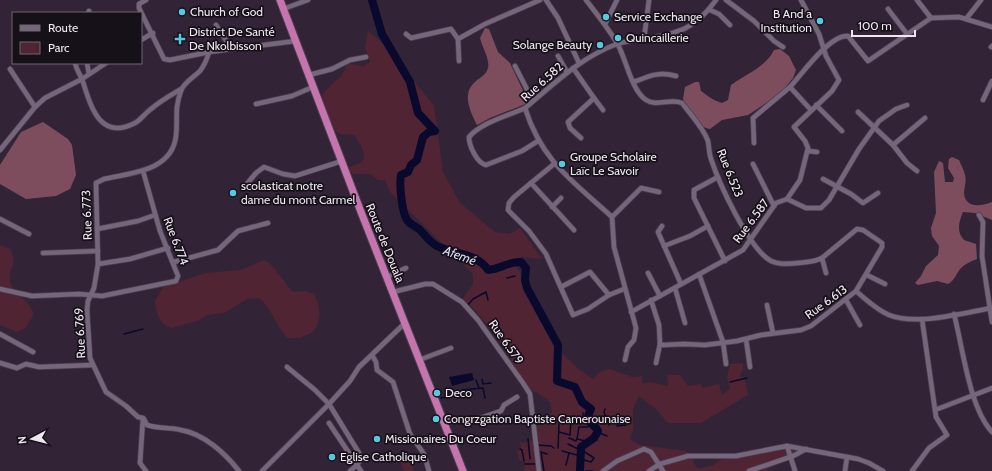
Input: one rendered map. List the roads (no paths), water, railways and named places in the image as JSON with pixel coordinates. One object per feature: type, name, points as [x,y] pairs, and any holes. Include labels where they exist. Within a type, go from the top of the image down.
[{"type":"highway","name":"Route de Douala","points":[[280,0],[463,471]]},
{"type":"street","points":[[141,12],[139,4],[146,0]]},
{"type":"street","points":[[284,9],[308,0]]},
{"type":"street","points":[[458,39],[485,24],[540,0]]},
{"type":"street","points":[[546,0],[558,18],[579,63]]},
{"type":"street","name":"Rue 6.523","points":[[586,0],[605,24],[618,44],[634,82],[642,96],[650,102],[682,103],[708,140],[710,158],[751,241],[772,262],[787,264],[813,261],[822,258]]},
{"type":"street","points":[[605,24],[617,0]]},
{"type":"street","points":[[644,39],[649,0]]},
{"type":"street","name":"Rue 6.582","points":[[612,217],[554,164],[538,141],[525,108],[579,63],[618,44],[669,34],[690,27],[710,10],[716,0]]},
{"type":"street","points":[[726,0],[754,21],[774,41],[783,46]]},
{"type":"street","points":[[801,0],[819,34],[826,56],[839,80],[834,88],[794,128],[805,141],[808,151],[817,152]]},
{"type":"street","points":[[917,0],[931,18]]},
{"type":"street","points":[[966,19],[981,0]]},
{"type":"street","points":[[888,9],[907,34]]},
{"type":"street","points":[[710,10],[719,14],[730,25]]},
{"type":"street","points":[[142,13],[153,33],[164,59],[170,60],[231,48],[296,41]]},
{"type":"street","points":[[754,143],[753,118],[790,87],[808,68],[823,47],[842,36],[848,36],[868,61],[931,18],[958,17],[992,27]]},
{"type":"street","points":[[216,25],[231,48]]},
{"type":"street","points":[[406,34],[411,38],[451,29],[458,39],[459,61]]},
{"type":"street","points":[[142,39],[153,33]]},
{"type":"street","points":[[75,64],[77,73],[82,79],[92,111],[106,125],[114,128],[136,123],[150,109],[181,89],[200,71],[209,52]]},
{"type":"street","points":[[558,56],[567,72]]},
{"type":"street","points":[[309,75],[332,69],[350,60],[366,57]]},
{"type":"street","points":[[88,64],[89,74]]},
{"type":"street","points":[[0,150],[35,107],[45,98],[82,79],[104,64]]},
{"type":"street","points":[[515,66],[533,101]]},
{"type":"street","points":[[572,68],[603,110]]},
{"type":"street","points":[[10,69],[35,107]]},
{"type":"street","points":[[634,82],[653,74],[667,74],[676,76]]},
{"type":"street","points":[[983,100],[992,81]]},
{"type":"street","points":[[790,87],[811,110]]},
{"type":"street","points":[[256,104],[292,96],[313,88]]},
{"type":"street","name":"Rue 6.773","points":[[98,264],[96,183],[104,179],[156,166],[174,148],[176,135],[175,112],[181,89]]},
{"type":"street","points":[[581,138],[570,128],[568,122],[594,98]]},
{"type":"street","points":[[816,105],[842,131]]},
{"type":"street","points":[[787,199],[806,208],[818,209],[828,200],[859,149],[874,128],[886,115],[907,105]]},
{"type":"street","points":[[525,108],[487,124],[472,133],[470,136],[470,143],[478,160],[481,164],[486,165],[522,151],[538,141]]},
{"type":"street","points":[[858,112],[893,145],[904,160],[917,171]]},
{"type":"street","points":[[893,145],[925,118]]},
{"type":"street","name":"Rue 6.587","points":[[631,312],[743,250],[751,241],[774,206],[781,200],[787,199],[800,180],[808,151]]},
{"type":"street","points":[[246,185],[256,173],[264,167],[283,174],[294,176],[342,162]]},
{"type":"street","points":[[554,164],[511,200],[508,203],[508,210],[537,240],[546,254],[573,315],[588,309],[609,295],[624,289]]},
{"type":"street","points":[[753,164],[774,206]]},
{"type":"street","name":"Rue 6.774","points":[[91,295],[112,295],[176,281],[178,276],[174,262],[155,215],[143,170]]},
{"type":"street","points":[[718,176],[694,190],[694,198],[725,261]]},
{"type":"street","points":[[823,179],[837,186],[863,203],[878,193]]},
{"type":"street","points":[[531,183],[574,230]]},
{"type":"street","points":[[625,360],[628,347],[634,340],[636,328],[624,289],[614,247],[612,217],[641,188],[659,192]]},
{"type":"street","points":[[552,207],[561,198]]},
{"type":"street","points":[[97,229],[138,221],[155,215]]},
{"type":"street","points":[[979,215],[983,222],[982,256],[992,322]]},
{"type":"street","points":[[0,219],[29,234]]},
{"type":"street","points":[[174,262],[218,250],[238,231],[268,223]]},
{"type":"street","points":[[662,226],[658,232],[681,284]]},
{"type":"street","points":[[664,246],[682,240],[708,226]]},
{"type":"street","points":[[826,273],[822,258],[857,229],[871,236],[882,245],[867,276],[856,291]]},
{"type":"street","points":[[98,264],[130,259],[168,248]]},
{"type":"street","points":[[43,254],[98,251]]},
{"type":"street","name":"Rue 6.769","points":[[98,264],[94,288],[87,310],[88,327],[90,358],[106,392],[126,406],[138,417],[143,418],[147,425],[157,428],[179,429],[195,434],[227,457],[239,471]]},
{"type":"street","points":[[387,277],[406,268]]},
{"type":"street","points":[[561,287],[590,272],[609,295]]},
{"type":"street","points":[[648,273],[660,296]]},
{"type":"street","points":[[699,274],[723,342],[726,364]]},
{"type":"street","points":[[867,276],[885,284]]},
{"type":"street","name":"Rue 6.579","points":[[393,292],[425,284],[433,284],[462,302],[478,320],[530,394],[539,471]]},
{"type":"street","points":[[675,288],[685,323]]},
{"type":"street","points":[[0,289],[32,296],[91,295]]},
{"type":"street","name":"Rue 6.613","points":[[660,344],[663,346],[684,344],[705,345],[806,328],[846,300],[856,291],[887,314],[896,318],[922,319],[991,308]]},
{"type":"street","points":[[651,300],[659,325],[660,344],[656,363]]},
{"type":"street","points":[[846,300],[860,325]]},
{"type":"street","points":[[767,305],[773,333]]},
{"type":"street","points":[[954,314],[974,396],[981,418],[992,432]]},
{"type":"street","points":[[912,471],[929,448],[947,435],[936,417],[922,319]]},
{"type":"street","points":[[262,471],[329,404],[350,381],[359,367],[405,323]]},
{"type":"street","points":[[0,334],[33,352]]},
{"type":"street","points":[[746,339],[750,367]]},
{"type":"street","points":[[419,360],[451,348]]},
{"type":"street","points":[[372,355],[376,362],[377,370],[393,382],[410,434],[424,454],[429,471]]},
{"type":"street","points":[[0,363],[17,368],[29,364],[39,367],[93,365]]},
{"type":"street","points":[[287,367],[315,390],[329,404],[359,453],[361,459],[350,471]]},
{"type":"street","points":[[936,409],[992,388]]},
{"type":"street","points":[[442,418],[469,422],[502,411],[504,405],[517,397]]},
{"type":"street","points":[[143,418],[140,463],[146,471]]},
{"type":"street","points":[[329,423],[361,471]]},
{"type":"street","points":[[787,446],[795,471]]},
{"type":"street","points":[[649,471],[660,464],[688,456],[736,456],[787,446],[847,457],[869,463],[883,471]]},
{"type":"street","points":[[603,471],[617,461],[644,449],[651,452],[660,464],[663,471]]},
{"type":"street","points":[[749,471],[791,457],[806,449]]},
{"type":"street","points":[[845,471],[847,457]]},
{"type":"waterway","name":"Afemé","points":[[372,0],[382,34],[410,82],[418,113],[435,131],[429,132],[423,137],[417,160],[411,165],[408,172],[401,175],[401,198],[405,216],[412,225],[419,229],[434,244],[473,258],[479,261],[488,270],[517,262],[521,262],[526,268],[525,280],[527,288],[558,345],[557,381],[575,387],[582,402],[591,409],[588,420],[598,431],[594,438],[581,447],[580,471]]},
{"type":"waterway","points":[[507,278],[515,276]]},
{"type":"waterway","points":[[467,306],[473,299],[486,292],[488,300]]},
{"type":"waterway","points":[[124,334],[143,329]]},
{"type":"waterway","points":[[730,382],[747,378]]},
{"type":"waterway","points":[[482,379],[483,384],[491,383]]},
{"type":"waterway","points":[[476,380],[479,388]]},
{"type":"waterway","points":[[456,395],[462,390],[483,388],[485,398]]},
{"type":"waterway","points":[[449,389],[451,395]]},
{"type":"waterway","points":[[441,398],[450,396]]},
{"type":"waterway","points":[[605,409],[604,412],[609,425]]},
{"type":"waterway","points":[[574,418],[576,420],[583,417],[583,413]]},
{"type":"waterway","points":[[559,432],[570,435],[571,420]]},
{"type":"waterway","points":[[558,448],[559,424]]},
{"type":"waterway","points":[[617,426],[626,425]]},
{"type":"waterway","points":[[577,439],[579,427],[589,426]]},
{"type":"waterway","points":[[597,432],[607,436]]},
{"type":"waterway","points":[[569,438],[576,441],[577,439],[590,442]]},
{"type":"waterway","points":[[528,439],[530,459]]},
{"type":"waterway","points":[[568,444],[578,449]]},
{"type":"waterway","points":[[537,445],[551,446],[554,448]]},
{"type":"waterway","points":[[520,449],[522,450],[524,461]]},
{"type":"waterway","points":[[580,449],[594,458],[591,462],[580,459]]},
{"type":"waterway","points":[[562,451],[577,455]]},
{"type":"waterway","points":[[543,465],[541,452],[547,454]]},
{"type":"waterway","points":[[566,465],[569,453]]},
{"type":"waterway","points":[[525,464],[537,464]]},
{"type":"waterway","points":[[543,465],[544,471]]},
{"type":"waterway","points":[[586,471],[593,471]]},
{"type":"place","name":"Church of God","points":[[182,12]]},
{"type":"place","name":"Service Exchange","points":[[606,17]]},
{"type":"place","name":"B And a Institution","points":[[820,21]]},
{"type":"place","name":"Quincaillerie","points":[[618,38]]},
{"type":"place","name":"District De Santé De Nkolbisson","points":[[180,39]]},
{"type":"place","name":"Solange Beauty","points":[[600,45]]},
{"type":"place","name":"Groupe Scholaire Laïc Le Savoir","points":[[562,164]]},
{"type":"place","name":"scolasticat notre dame du mont Carmel","points":[[233,193]]},
{"type":"place","name":"Deco","points":[[437,393]]},
{"type":"place","name":"Congrzgation Baptiste Camerounaise","points":[[436,419]]},
{"type":"place","name":"Missionaires Du Coeur","points":[[377,439]]},
{"type":"place","name":"Eglise Catholique","points":[[332,457]]}]
